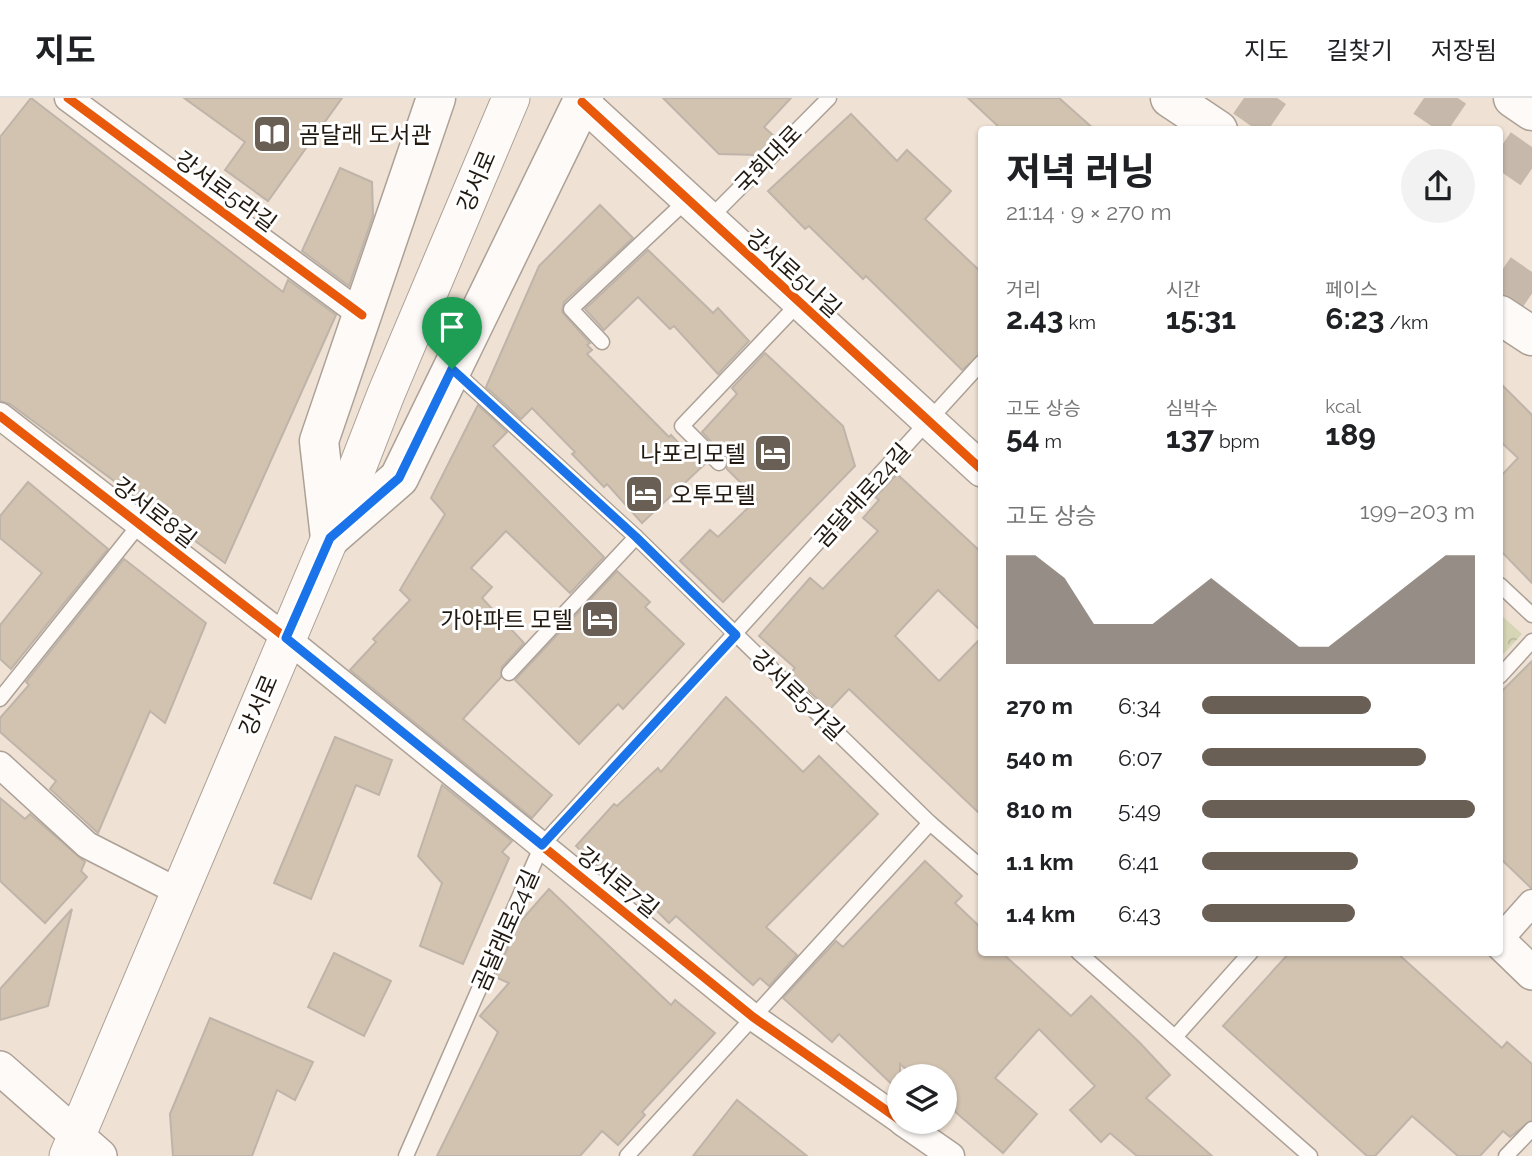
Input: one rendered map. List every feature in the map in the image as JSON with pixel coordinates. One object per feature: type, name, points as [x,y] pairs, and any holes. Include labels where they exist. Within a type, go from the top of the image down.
[{"type":"main road","points":[[330,538],[319,441],[436,98]]},
{"type":"main road","name":"강서로","points":[[81,1149],[178,892],[330,538],[386,394],[511,98]]},
{"type":"main road","points":[[1170,98],[1212,126]]},
{"type":"main road","points":[[1513,98],[1532,111]]},
{"type":"main road","points":[[330,538],[399,478],[583,100]]},
{"type":"main road","points":[[1503,317],[1532,336]]},
{"type":"street","name":"강서로5라길","points":[[68,98],[362,315]]},
{"type":"street","name":"강서로5나길","points":[[583,100],[698,210],[978,466]]},
{"type":"street","name":"강서로8길","points":[[0,416],[286,638]]},
{"type":"street","name":"강서로7길","points":[[286,638],[753,1017],[887,1111]]},
{"type":"street","points":[[0,765],[87,845],[178,892]]},
{"type":"street","points":[[1503,937],[1532,903]]},
{"type":"street","points":[[1503,943],[1532,973]]},
{"type":"street","points":[[0,1068],[81,1149]]},
{"type":"street","name":"강서로7길","points":[[920,1134],[951,1156]]},
{"type":"lane","name":"국회대로","points":[[602,342],[571,309],[698,210],[828,98]]},
{"type":"lane","name":"강서로5나길","points":[[719,463],[682,426],[799,303]]},
{"type":"lane","name":"곰달래로24길","points":[[406,1156],[542,845],[978,366]]},
{"type":"lane","name":"강서로5가길","points":[[452,369],[636,537],[930,823],[978,865]]},
{"type":"lane","points":[[0,699],[139,524]]},
{"type":"lane","points":[[509,673],[636,537]]},
{"type":"lane","points":[[1503,588],[1532,615]]},
{"type":"lane","points":[[1503,673],[1532,641]]},
{"type":"lane","points":[[627,1156],[930,823]]},
{"type":"lane","points":[[1083,956],[1310,1156]]},
{"type":"lane","points":[[1175,1037],[1247,956]]},
{"type":"lane","points":[[1506,1156],[1532,1129]]},
{"type":"green space","points":[[1503,617],[1522,634],[1503,655]]},
{"type":"building","points":[[31,98],[283,292],[288,280],[336,315],[225,563],[10,404],[0,401],[0,137]]},
{"type":"building","points":[[184,98],[342,98],[268,201],[225,170],[245,142]]},
{"type":"building","points":[[663,98],[791,98],[764,127],[776,138],[758,155],[719,154]]},
{"type":"building","points":[[968,98],[1059,98],[1090,126],[998,126]]},
{"type":"building","points":[[851,114],[897,161],[907,150],[951,191],[925,219],[978,269],[978,356],[962,370],[866,276],[863,279],[809,226],[805,229],[768,191]]},
{"type":"building","points":[[340,168],[372,182],[373,216],[349,286],[302,251]]},
{"type":"building","points":[[600,205],[633,238],[564,302],[562,312],[590,343],[587,345],[592,350],[587,354],[669,437],[671,435],[686,451],[689,447],[706,463],[642,523],[607,484],[604,487],[572,454],[575,452],[532,408],[521,419],[486,387],[539,266]]},
{"type":"building","points":[[648,250],[713,313],[718,308],[749,341],[718,374],[674,326],[670,329],[638,297],[604,330],[585,309]]},
{"type":"building","points":[[765,353],[843,426],[855,466],[723,602],[680,561],[710,530],[718,537],[757,499],[727,469],[726,457],[702,432],[737,394],[732,388]]},
{"type":"building","points":[[1503,386],[1532,415],[1532,583],[1503,553],[1503,474],[1518,458],[1503,444]]},
{"type":"building","points":[[478,405],[507,432],[493,446],[604,557],[570,593],[506,531],[471,568],[492,587],[482,598],[524,643],[502,667],[501,677],[463,719],[552,795],[532,818],[350,670],[376,642],[373,639],[410,600],[400,590],[445,514],[431,498]]},
{"type":"building","points":[[897,474],[978,549],[978,628],[938,590],[895,636],[939,681],[978,641],[978,812],[849,689],[829,710],[790,673],[795,668],[759,636],[810,578],[823,589],[878,531],[863,518],[879,500],[875,497]]},
{"type":"building","points":[[28,482],[108,549],[11,669],[0,659],[0,625],[42,573],[0,538],[0,516]]},
{"type":"building","points":[[124,559],[206,623],[165,723],[150,711],[98,833],[50,789],[56,781],[0,732],[0,718],[29,685],[26,682]]},
{"type":"building","points":[[617,571],[650,602],[645,607],[684,644],[623,709],[618,704],[579,744],[515,680]]},
{"type":"building","points":[[1532,661],[1532,888],[1503,861],[1503,690]]},
{"type":"building","points":[[726,697],[803,772],[819,756],[878,814],[766,927],[797,955],[769,986],[760,978],[753,985],[676,916],[669,923],[627,881],[620,888],[576,846],[614,804],[617,806],[658,768],[661,772]]},
{"type":"building","points":[[335,737],[392,760],[379,795],[356,785],[311,899],[274,883]]},
{"type":"building","points":[[442,785],[512,841],[502,852],[509,858],[463,964],[420,946],[442,883],[418,856]]},
{"type":"building","points":[[0,798],[25,819],[30,814],[85,862],[81,871],[87,877],[45,923],[0,881]]},
{"type":"building","points":[[925,861],[962,896],[955,903],[978,925],[978,956],[1005,956],[1071,1016],[1091,996],[1170,1075],[1146,1098],[1212,1156],[1137,1156],[1110,1133],[1101,1142],[1070,1110],[1095,1086],[1039,1029],[995,1078],[1037,1114],[1003,1153],[957,1113],[957,1064],[887,1064],[887,1080],[839,1034],[832,1042],[783,998],[836,941],[843,947]]},
{"type":"building","points":[[549,889],[671,1005],[675,1000],[715,1033],[642,1112],[645,1115],[618,1145],[602,1131],[580,1156],[437,1156],[498,1032],[480,1016],[509,983],[495,977],[518,924]]},
{"type":"building","points":[[72,909],[48,1006],[0,1020],[0,989]]},
{"type":"building","points":[[334,953],[391,981],[364,1036],[308,1007]]},
{"type":"building","points":[[1286,956],[1400,956],[1502,1048],[1507,1042],[1532,1064],[1532,1120],[1510,1137],[1503,1131],[1480,1156],[1458,1156],[1412,1116],[1375,1156],[1367,1156],[1223,1026]]},
{"type":"building","points":[[210,1018],[313,1062],[295,1100],[277,1090],[252,1156],[173,1156],[170,1114]]},
{"type":"building","points":[[737,1100],[807,1156],[693,1156]]},
{"type":"tunnel","points":[[1244,98],[1284,126]]},
{"type":"tunnel","points":[[1424,98],[1465,126]]},
{"type":"tunnel","points":[[1503,150],[1532,170]]},
{"type":"tunnel","points":[[1503,275],[1532,295]]},
{"type":"cycle path","points":[[68,98],[362,315]]},
{"type":"cycle path","points":[[582,102],[978,466]]},
{"type":"cycle path","points":[[0,416],[286,638],[753,1017],[887,1111]]},
{"type":"place","name":"곰달래 도서관","points":[[272,134]]},
{"type":"place","name":"나포리모텔","points":[[773,453]]},
{"type":"place","name":"오투모텔","points":[[644,494]]},
{"type":"place","name":"가야파트 모텔","points":[[600,619]]},
{"type":"route","points":[[452,369],[636,537],[736,635],[542,845],[286,638],[330,538],[399,478],[452,369]]}]
